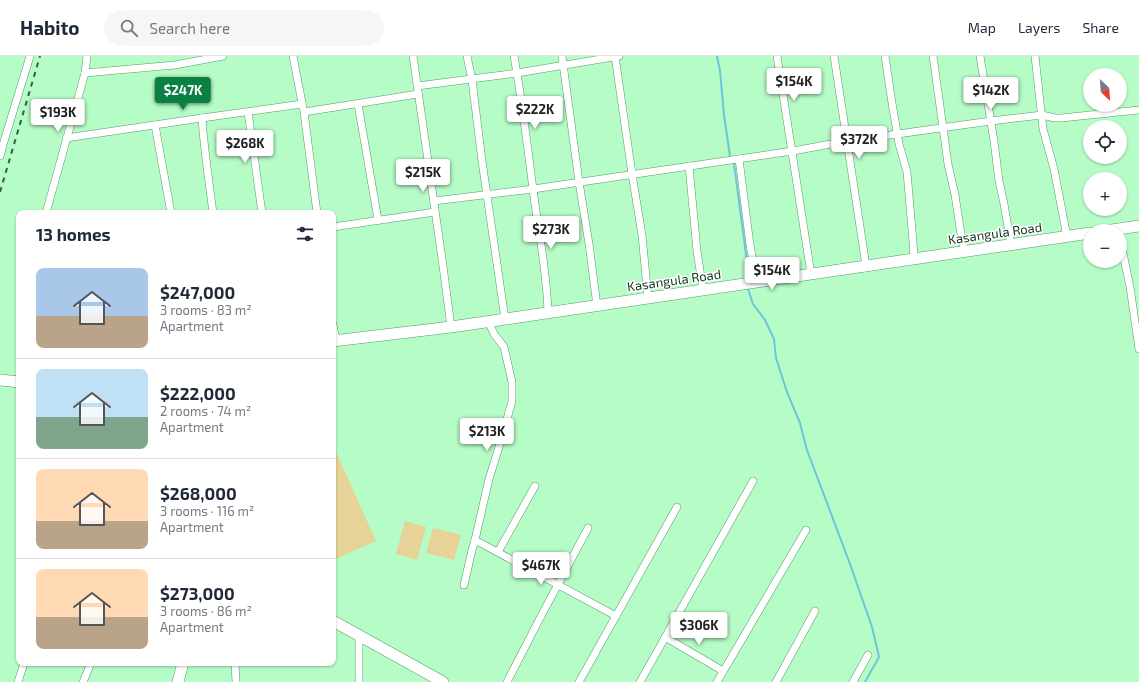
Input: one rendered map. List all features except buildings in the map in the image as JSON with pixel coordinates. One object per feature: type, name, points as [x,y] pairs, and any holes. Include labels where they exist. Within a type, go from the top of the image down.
[{"type":"main road","points":[[1127,230],[1139,226]]},
{"type":"main road","name":"Kasangula Road","points":[[336,341],[451,327],[1083,234]]},
{"type":"main road","points":[[0,380],[16,382]]},
{"type":"main road","points":[[336,623],[443,682]]},
{"type":"main road","points":[[178,682],[182,666]]},
{"type":"street","points":[[0,156],[30,56]]},
{"type":"street","points":[[47,210],[85,73],[87,56]]},
{"type":"street","points":[[85,73],[175,65],[223,56]]},
{"type":"street","points":[[293,56],[303,108],[317,210]]},
{"type":"street","points":[[413,56],[451,327]]},
{"type":"street","points":[[467,56],[472,80],[486,194],[505,319]]},
{"type":"street","points":[[514,56],[547,293],[548,313]]},
{"type":"street","points":[[562,56],[598,306]]},
{"type":"street","points":[[66,138],[248,112],[358,104],[417,90],[616,56],[642,235],[648,298]]},
{"type":"street","points":[[777,56],[811,274]]},
{"type":"street","points":[[834,56],[866,266]]},
{"type":"street","points":[[885,56],[889,87],[908,180],[914,259]]},
{"type":"street","points":[[933,56],[948,164],[965,252]]},
{"type":"street","points":[[980,56],[998,175],[1011,245]]},
{"type":"street","points":[[1035,56],[1043,129],[1054,169],[1067,237]]},
{"type":"street","points":[[358,104],[378,220]]},
{"type":"street","points":[[434,200],[533,189],[740,159],[847,141],[991,121],[1042,115],[1054,118],[1139,110]]},
{"type":"street","points":[[248,112],[262,210]]},
{"type":"street","points":[[202,118],[213,210]]},
{"type":"street","points":[[155,125],[170,210]]},
{"type":"street","points":[[740,159],[750,245],[758,282]]},
{"type":"street","points":[[689,166],[697,251],[703,290]]},
{"type":"street","points":[[336,227],[435,212]]},
{"type":"street","points":[[1126,268],[1139,344]]},
{"type":"street","points":[[464,585],[489,479],[512,401],[512,382],[504,347],[494,334],[488,321]]},
{"type":"street","points":[[640,682],[753,482]]},
{"type":"street","points":[[498,552],[535,486]]},
{"type":"street","points":[[580,682],[677,507]]},
{"type":"street","points":[[507,682],[588,528]]},
{"type":"street","points":[[717,682],[806,530]]},
{"type":"street","points":[[475,540],[616,616]]},
{"type":"street","points":[[776,682],[815,611]]},
{"type":"street","points":[[359,636],[359,682]]},
{"type":"street","points":[[665,637],[723,671]]},
{"type":"street","points":[[853,682],[868,655]]},
{"type":"street","points":[[18,682],[23,666]]},
{"type":"street","points":[[83,682],[90,666]]},
{"type":"street","points":[[235,666],[236,682]]},
{"type":"shaded area","points":[[336,452],[376,541],[336,559]]},
{"type":"shaded area","points":[[405,521],[426,527],[417,560],[396,554]]},
{"type":"shaded area","points":[[433,528],[461,535],[454,560],[426,553]]},
{"type":"waterway","points":[[717,56],[730,156]]},
{"type":"waterway","points":[[734,164],[749,277]]},
{"type":"waterway","points":[[748,289],[753,304],[765,320],[774,339],[776,358],[787,392],[800,423],[807,450],[872,627],[879,657],[865,682]]},
{"type":"railway","points":[[0,192],[40,56]]}]
